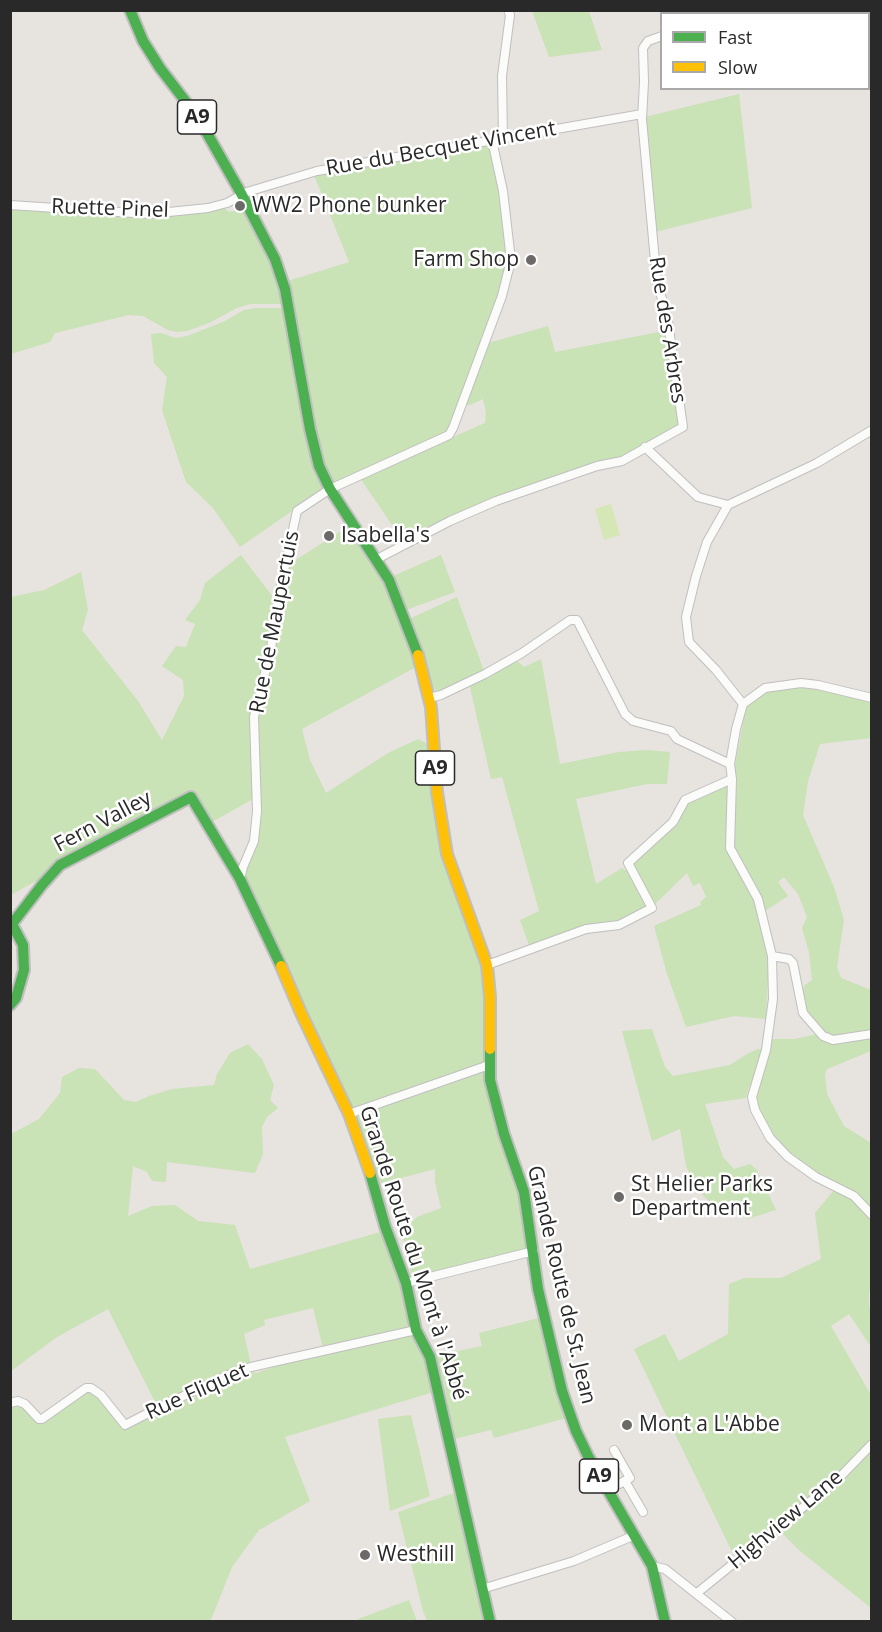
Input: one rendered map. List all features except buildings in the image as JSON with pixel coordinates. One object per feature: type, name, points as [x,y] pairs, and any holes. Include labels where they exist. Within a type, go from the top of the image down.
[{"type":"main road","name":"Grande Route de St. Jean","points":[[130,10],[160,68],[199,119],[242,195],[281,273],[319,466],[330,489],[388,579],[423,673],[429,698],[437,792],[447,854],[487,965],[490,997],[489,1065],[494,1099],[524,1192],[538,1289],[562,1391],[576,1431],[652,1566],[665,1622]]},
{"type":"main road","name":"Fern Valley","points":[[10,1005],[16,998],[24,970],[23,945],[12,924],[60,865],[191,797],[240,879]]},
{"type":"main road","name":"Grande Route du Mont à l'Abbé","points":[[240,879],[271,941],[301,1013],[349,1114],[366,1160],[385,1226],[406,1283],[416,1330],[430,1357],[490,1622]]},
{"type":"street","points":[[503,138],[502,76],[510,15],[508,10]]},
{"type":"street","points":[[642,114],[643,48],[648,41],[660,37]]},
{"type":"street","name":"Rue du Becquet Vincent","points":[[242,195],[317,171],[642,114]]},
{"type":"street","name":"Rue des Arbres","points":[[377,559],[450,521],[496,501],[597,466],[622,461],[683,427],[668,315],[657,283],[642,114]]},
{"type":"street","name":"Rue de Maupertuis","points":[[240,879],[254,841],[257,811],[255,717],[271,649],[277,603],[297,511],[330,489],[449,435],[453,428],[502,296],[511,260],[503,191],[492,140]]},
{"type":"street","name":"Ruette Pinel","points":[[10,205],[149,214],[208,208],[227,203],[242,195]]},
{"type":"street","points":[[743,704],[716,670],[689,642],[686,617],[707,542],[728,504],[817,463],[872,430]]},
{"type":"street","points":[[645,447],[698,497],[728,504]]},
{"type":"street","points":[[429,698],[441,695],[485,674],[522,653],[570,620],[577,621],[625,714],[633,721],[672,731],[677,739],[730,764]]},
{"type":"street","points":[[872,698],[801,683],[765,688],[743,704],[730,764],[732,779],[730,848],[758,899],[772,956],[773,999],[766,1050],[752,1097],[755,1110],[770,1138],[788,1157],[816,1177],[854,1196],[872,1215]]},
{"type":"street","points":[[487,965],[586,929],[619,925],[652,908],[628,863],[672,822],[685,800],[732,779]]},
{"type":"street","points":[[772,956],[789,958],[793,963],[803,1013],[823,1036],[833,1040],[872,1034]]},
{"type":"street","points":[[349,1114],[489,1065]]},
{"type":"street","points":[[406,1283],[534,1251]]},
{"type":"street","name":"Rue Fliquet","points":[[10,1403],[18,1401],[25,1404],[39,1419],[42,1419],[86,1388],[91,1388],[101,1395],[125,1425],[226,1376],[251,1367],[416,1330]]},
{"type":"street","name":"Highview Lane","points":[[697,1593],[838,1479],[872,1444]]},
{"type":"street","points":[[608,1490],[630,1478],[614,1450]]},
{"type":"street","points":[[625,1481],[643,1512]]},
{"type":"street","points":[[482,1589],[574,1561],[635,1535]]},
{"type":"street","points":[[652,1566],[664,1569],[732,1622]]},
{"type":"green space","points":[[532,11],[589,11],[602,50],[549,57]]},
{"type":"green space","points":[[739,94],[752,208],[655,232],[645,117]]},
{"type":"green space","points":[[488,144],[500,182],[508,257],[505,275],[450,428],[442,436],[334,485],[322,460],[288,281],[349,262],[314,175]]},
{"type":"green space","points":[[10,207],[207,212],[225,208],[228,212],[245,209],[279,279],[282,304],[250,304],[237,308],[209,323],[177,332],[168,330],[143,316],[129,315],[55,333],[50,342],[11,354]]},
{"type":"green space","points":[[282,308],[284,310],[323,487],[318,493],[240,547],[213,508],[186,482],[162,410],[167,377],[154,363],[151,334],[161,333],[176,338],[187,336],[225,321],[244,310]]},
{"type":"green space","points":[[548,326],[555,352],[665,331],[668,333],[679,425],[621,459],[454,516],[403,541],[360,478],[485,423],[486,412],[483,399],[470,405],[463,405],[488,343]]},
{"type":"green space","points":[[611,504],[620,535],[604,540],[595,509]]},
{"type":"green space","points":[[349,526],[381,573],[416,667],[302,729],[310,760],[326,793],[388,753],[418,739],[430,745],[443,858],[479,958],[485,992],[486,1071],[520,1198],[529,1248],[412,1278],[402,1232],[417,1217],[441,1208],[435,1182],[435,1169],[378,1184],[244,873],[260,809],[258,716],[275,644],[280,597],[288,558],[294,561]]},
{"type":"green space","points":[[241,555],[276,601],[252,717],[255,798],[210,823],[192,793],[11,895],[11,597],[44,590],[81,572],[88,610],[82,630],[138,701],[162,740],[184,696],[183,680],[162,666],[176,646],[186,647],[195,624],[185,620],[200,600],[205,583]]},
{"type":"green space","points":[[441,555],[455,592],[406,610],[391,577]]},
{"type":"green space","points":[[457,597],[484,671],[436,694],[434,687],[430,688],[409,619]]},
{"type":"green space","points":[[541,659],[560,764],[619,752],[646,750],[670,752],[667,784],[647,784],[576,799],[596,884],[622,868],[627,871],[647,904],[614,924],[530,948],[520,920],[539,911],[502,777],[491,779],[469,683],[516,660],[524,667]]},
{"type":"green space","points":[[801,686],[871,700],[871,738],[820,744],[808,781],[803,815],[834,887],[844,920],[837,967],[841,978],[871,990],[871,1031],[833,1038],[825,1035],[805,1012],[802,996],[804,986],[812,980],[809,952],[802,928],[807,917],[798,894],[784,877],[778,882],[788,896],[765,911],[757,887],[734,847],[737,780],[735,765],[746,708],[766,690]]},
{"type":"green space","points":[[730,782],[727,848],[754,901],[769,957],[766,1019],[734,1016],[686,1027],[667,974],[654,926],[701,905],[700,902],[706,897],[700,883],[693,886],[687,873],[654,905],[631,864],[687,802]]},
{"type":"green space","points":[[652,1029],[665,1067],[673,1076],[730,1065],[747,1054],[763,1049],[746,1098],[705,1104],[723,1157],[734,1169],[750,1164],[757,1170],[776,1210],[747,1219],[740,1212],[712,1204],[697,1189],[686,1166],[680,1129],[652,1141],[622,1031]]},
{"type":"green space","points":[[817,1034],[821,1039],[833,1043],[871,1037],[871,1051],[827,1069],[825,1074],[827,1094],[844,1126],[871,1143],[871,1210],[848,1189],[814,1171],[788,1151],[771,1132],[759,1109],[757,1089],[767,1062],[770,1039],[795,1039]]},
{"type":"green space","points":[[248,1044],[262,1059],[274,1085],[270,1100],[278,1108],[267,1117],[262,1127],[263,1154],[255,1173],[167,1162],[166,1182],[152,1181],[147,1172],[133,1166],[128,1216],[152,1206],[175,1205],[198,1221],[235,1225],[250,1269],[384,1231],[402,1281],[411,1324],[403,1330],[323,1348],[313,1308],[264,1320],[265,1325],[244,1334],[251,1365],[157,1406],[108,1309],[57,1337],[11,1371],[11,1134],[39,1119],[60,1093],[62,1077],[79,1068],[95,1069],[124,1100],[136,1102],[172,1089],[214,1085],[217,1074],[230,1053]]},
{"type":"green space","points":[[834,1190],[854,1201],[871,1220],[872,1287],[869,1292],[869,1305],[871,1347],[849,1314],[831,1326],[871,1395],[871,1441],[839,1475],[736,1560],[634,1349],[665,1334],[679,1361],[728,1334],[729,1284],[744,1278],[781,1278],[821,1259],[815,1213]]},
{"type":"green space","points":[[539,1318],[566,1418],[494,1438],[491,1430],[454,1439],[444,1383],[434,1356],[482,1346],[479,1333]]},
{"type":"green space","points":[[406,1335],[415,1337],[440,1390],[285,1437],[310,1501],[259,1530],[232,1567],[210,1622],[11,1621],[10,1406],[22,1407],[39,1424],[81,1395],[91,1392],[99,1397],[125,1428],[250,1372],[257,1373],[286,1362]]},
{"type":"green space","points":[[411,1415],[430,1496],[390,1511],[378,1419]]},
{"type":"green space","points":[[871,1447],[871,1608],[800,1551],[781,1532],[841,1479]]},
{"type":"green space","points":[[457,1492],[488,1621],[427,1621],[398,1512]]},
{"type":"green space","points":[[409,1600],[417,1621],[354,1621],[358,1619]]},
{"type":"traffic: fast","points":[[130,10],[143,41],[160,68],[199,119],[275,259],[285,289],[310,429],[319,466],[330,489],[389,580],[418,655]]},
{"type":"traffic: fast","points":[[10,1005],[16,998],[24,970],[23,945],[12,924],[42,885],[60,865],[191,797],[240,879],[281,966]]},
{"type":"traffic: fast","points":[[490,1049],[490,1080],[504,1134],[524,1192],[538,1289],[562,1391],[576,1431],[588,1456],[652,1566],[665,1622]]},
{"type":"traffic: fast","points":[[370,1173],[385,1226],[406,1283],[416,1330],[430,1357],[490,1622]]},
{"type":"traffic: slow","points":[[418,655],[431,707],[437,792],[447,854],[487,965],[490,997],[490,1049]]},
{"type":"traffic: slow","points":[[281,966],[349,1114],[370,1173]]},
{"type":"place","name":"WW2 Phone bunker","points":[[240,206]]},
{"type":"place","name":"Farm Shop","points":[[531,260]]},
{"type":"place","name":"Isabella's","points":[[329,536]]},
{"type":"place","name":"St Helier Parks Department","points":[[619,1197]]},
{"type":"place","name":"Mont a L'Abbe","points":[[627,1425]]},
{"type":"place","name":"Westhill","points":[[365,1555]]}]
